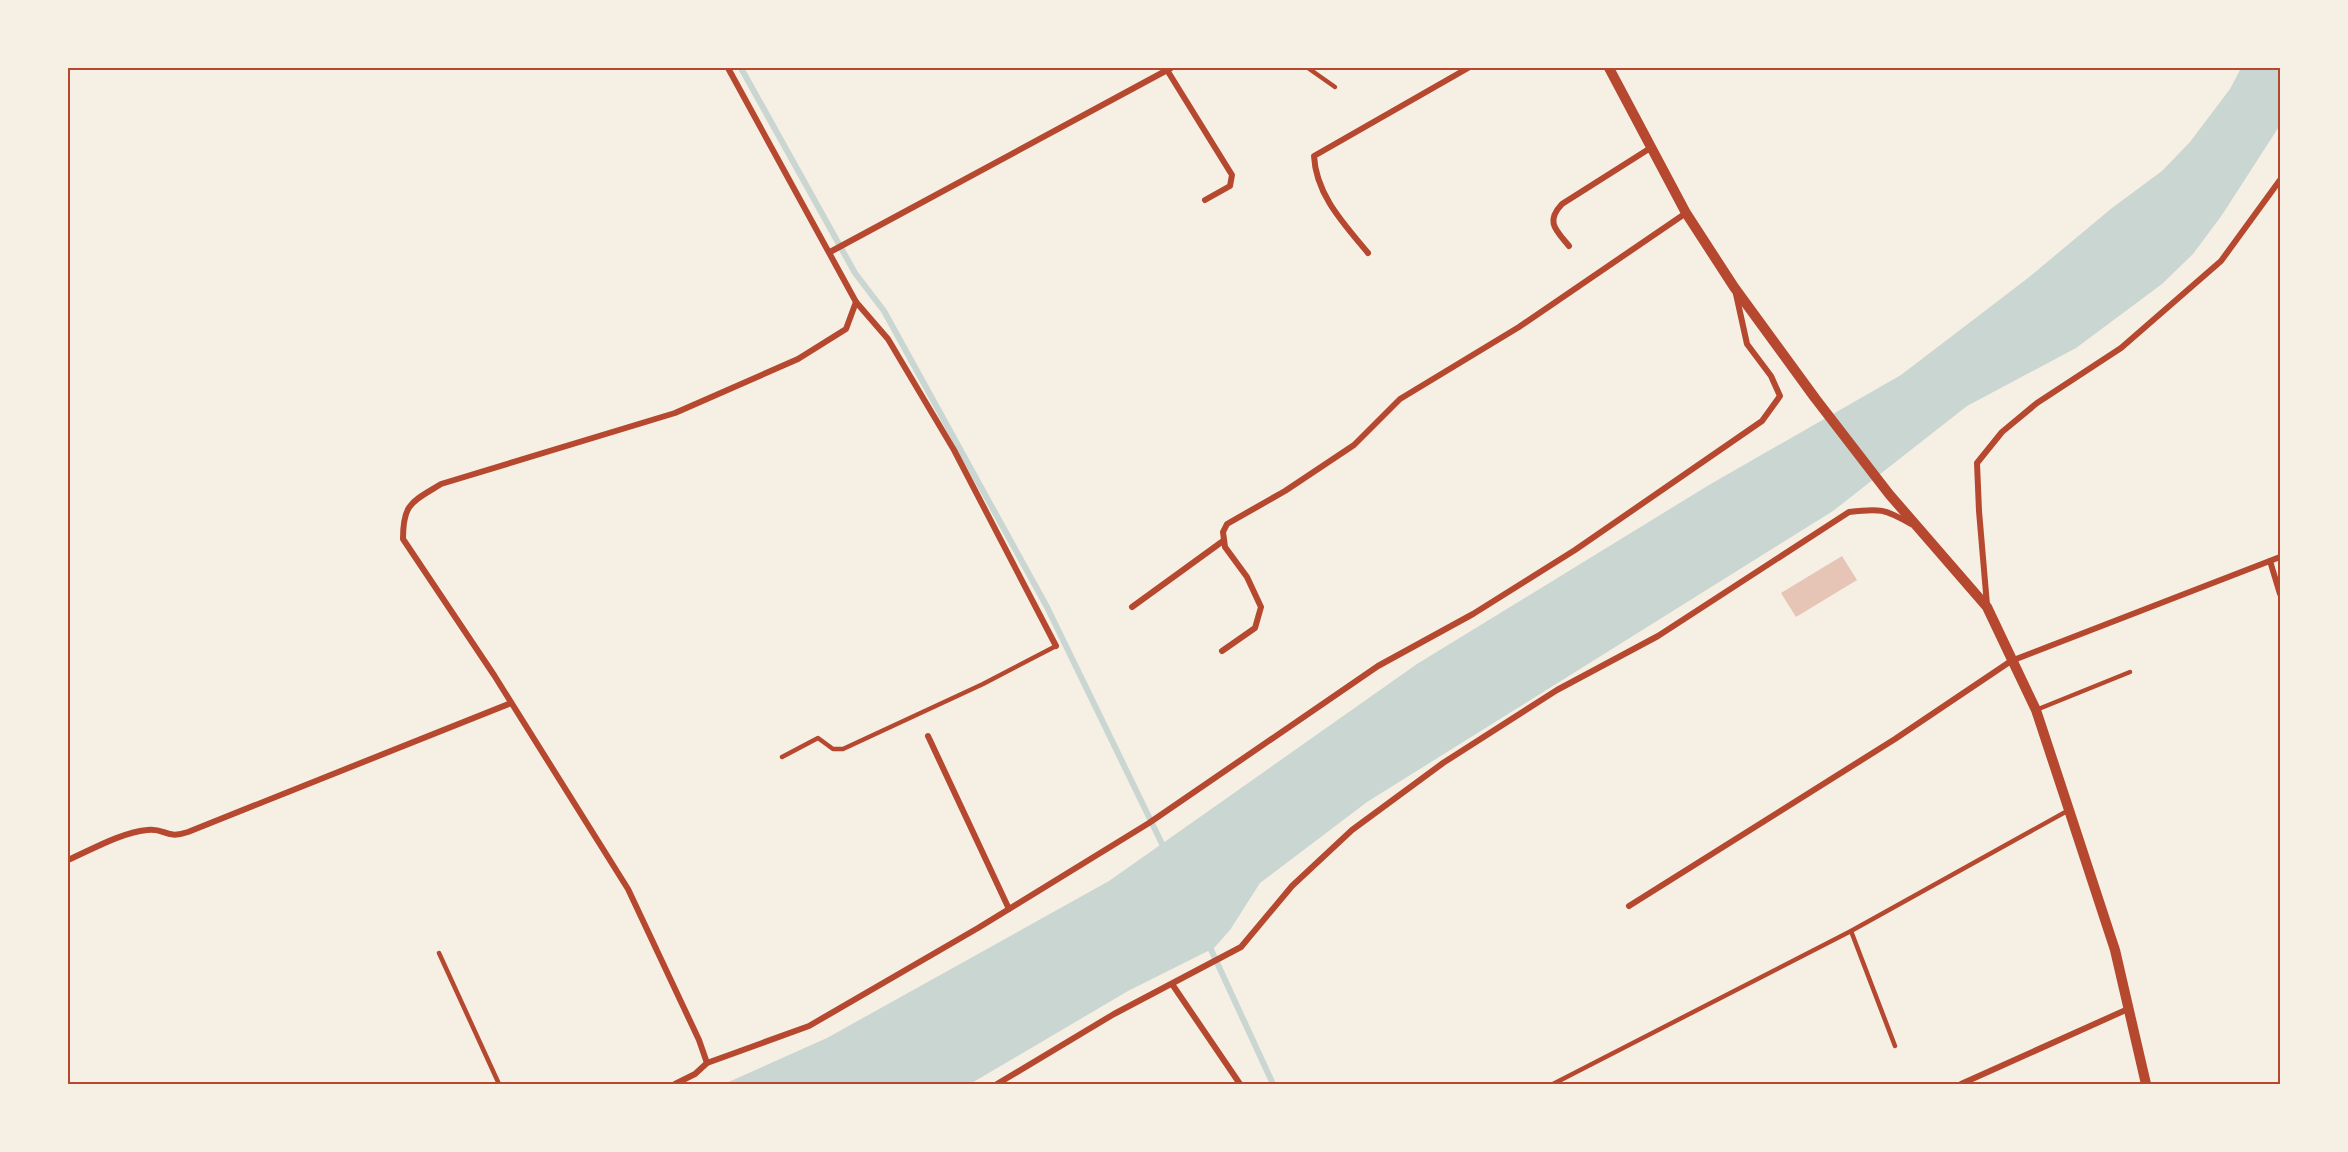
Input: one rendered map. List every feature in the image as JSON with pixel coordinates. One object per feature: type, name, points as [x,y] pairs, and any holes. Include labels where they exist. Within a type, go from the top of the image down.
[{"type":"street","points":[[728,68],[856,302],[888,339],[954,450],[1056,646]]},
{"type":"street","points":[[1368,253],[1330,207],[1314,173],[1314,156],[1468,68]]},
{"type":"street","points":[[1609,68],[1686,213],[1734,287],[1889,494],[1988,607],[2011,661],[2036,710],[2115,950],[2146,1084]]},
{"type":"street","points":[[830,252],[1169,69],[1232,175],[1230,186],[1205,200]]},
{"type":"street","points":[[1569,246],[1557,231],[1553,221],[1554,213],[1562,204],[1652,147]]},
{"type":"street","points":[[1988,607],[1977,463],[2002,432],[2037,403],[2121,348],[2221,261],[2280,180]]},
{"type":"street","points":[[1222,651],[1255,628],[1261,607],[1248,577],[1225,547],[1223,532],[1227,524],[1285,491],[1354,445],[1400,399],[1519,327],[1686,213]]},
{"type":"street","points":[[675,1084],[695,1074],[707,1063],[809,1026],[1009,909],[1149,823],[1378,666],[1473,614],[1575,550],[1762,420],[1780,396],[1771,376],[1747,344],[1734,287]]},
{"type":"street","points":[[707,1063],[699,1040],[628,889],[511,703],[403,539],[403,517],[416,500],[441,484],[675,413],[798,359],[846,329],[856,302]]},
{"type":"street","points":[[998,1084],[1114,1014],[1241,947],[1293,886],[1352,830],[1443,763],[1557,690],[1658,636],[1849,512],[1872,509],[1888,511],[1922,530]]},
{"type":"street","points":[[1132,607],[1223,541]]},
{"type":"street","points":[[1629,906],[1895,739],[2011,661],[2280,557]]},
{"type":"street","points":[[2270,561],[2280,594]]},
{"type":"street","points":[[68,860],[124,835],[146,830],[160,831],[172,836],[188,832],[511,703]]},
{"type":"street","points":[[928,736],[1009,909]]},
{"type":"street","points":[[1172,984],[1240,1084]]},
{"type":"street","points":[[1961,1084],[2128,1009]]},
{"type":"lane","points":[[1308,68],[1335,87]]},
{"type":"lane","points":[[782,757],[818,738],[833,749],[843,749],[983,684],[1056,646]]},
{"type":"lane","points":[[2036,710],[2130,672]]},
{"type":"lane","points":[[1553,1084],[1851,930],[2069,810]]},
{"type":"lane","points":[[1851,930],[1895,1046]]},
{"type":"lane","points":[[440,953],[499,1084]]},
{"type":"shaded area","points":[[2241,68],[2280,68],[2280,125],[2222,215],[2193,254],[2162,284],[2076,348],[1967,406],[1833,511],[1367,802],[1260,883],[1230,930],[1214,948],[1128,991],[970,1084],[724,1084],[827,1038],[1109,881],[1417,664],[1709,485],[1901,375],[2162,171],[2190,142],[2230,89]]},
{"type":"building","points":[[1842,556],[1857,580],[1796,617],[1781,593]]},
{"type":"waterway","points":[[741,68],[855,273],[884,311],[1047,607],[1165,850]]},
{"type":"waterway","points":[[1208,943],[1273,1084]]}]
